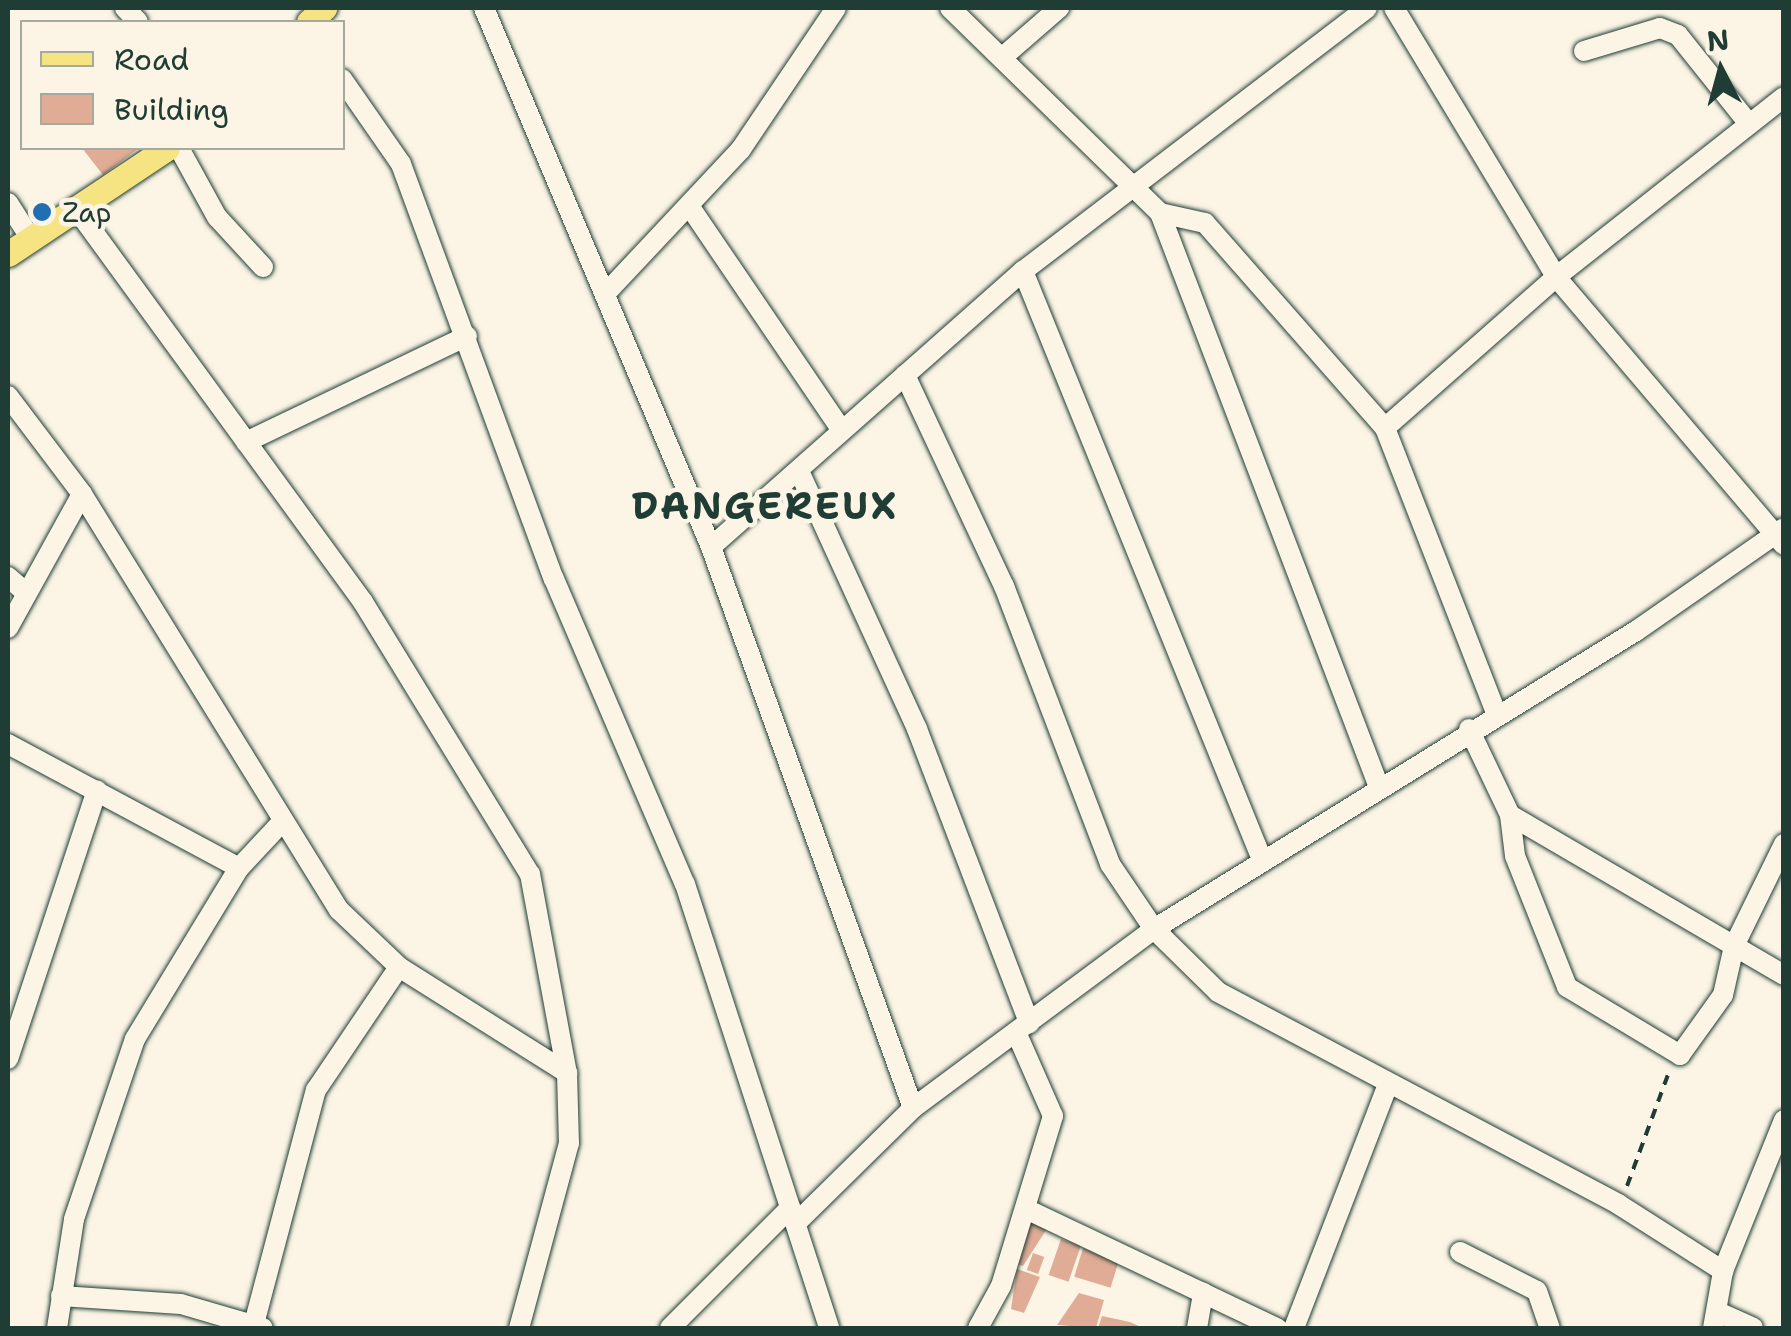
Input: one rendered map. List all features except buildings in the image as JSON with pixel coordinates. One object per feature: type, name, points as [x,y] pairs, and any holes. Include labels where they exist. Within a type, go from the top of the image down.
[{"type":"main road","points":[[8,254],[164,150]]},
{"type":"street","points":[[484,8],[711,547],[913,1108]]},
{"type":"street","points":[[606,293],[692,210],[836,8]]},
{"type":"street","points":[[950,8],[1140,184],[1160,213],[1379,787]]},
{"type":"street","points":[[1004,55],[1060,8]]},
{"type":"street","points":[[711,547],[1023,271],[1367,8]]},
{"type":"street","points":[[670,1328],[913,1108],[1154,929],[1780,536],[1556,277],[1394,8]]},
{"type":"street","points":[[1584,52],[1660,28],[1678,35],[1748,124]]},
{"type":"street","points":[[345,82],[402,164],[554,579],[685,884],[829,1328]]},
{"type":"street","points":[[1385,428],[1556,277],[1784,97]]},
{"type":"street","points":[[180,150],[217,217],[263,267]]},
{"type":"street","points":[[8,203],[31,239]]},
{"type":"street","points":[[75,207],[246,442],[508,828],[542,909],[567,1074],[563,1188],[520,1328]]},
{"type":"street","points":[[692,210],[841,429]]},
{"type":"street","points":[[1160,213],[1205,223],[1385,428],[1496,712]]},
{"type":"street","points":[[1023,271],[1262,858]]},
{"type":"street","points":[[246,442],[467,336]]},
{"type":"street","points":[[905,375],[1004,586],[1110,864],[1154,929],[1218,992],[1618,1204],[1723,1271]]},
{"type":"street","points":[[8,396],[82,494],[339,910],[400,967],[567,1074]]},
{"type":"street","points":[[799,471],[917,730],[1053,1116],[1026,1209],[978,1328]]},
{"type":"street","points":[[8,628],[15,584],[82,494]]},
{"type":"street","points":[[1469,729],[1510,815],[1515,856],[1567,988],[1680,1055],[1722,995],[1734,946],[1784,844]]},
{"type":"street","points":[[8,744],[239,868]]},
{"type":"street","points":[[8,1059],[97,790]]},
{"type":"street","points":[[1510,815],[1784,975]]},
{"type":"street","points":[[57,1328],[60,1296],[118,1081],[160,986],[239,868],[282,822]]},
{"type":"street","points":[[60,1296],[181,1304],[259,1326],[316,1090],[400,967]]},
{"type":"street","points":[[1294,1328],[1388,1085]]},
{"type":"street","points":[[1753,1328],[1716,1321],[1723,1271],[1784,1120]]},
{"type":"street","points":[[1026,1209],[1277,1328]]},
{"type":"street","points":[[1460,1252],[1537,1291],[1550,1328]]},
{"type":"street","points":[[1197,1328],[1203,1293]]},
{"type":"path","points":[[1618,1204],[1680,1055]]},
{"type":"place","name":"Zap","points":[[42,212]]},
{"type":"district","name":"DANGEREUX","points":[[765,506]]}]
